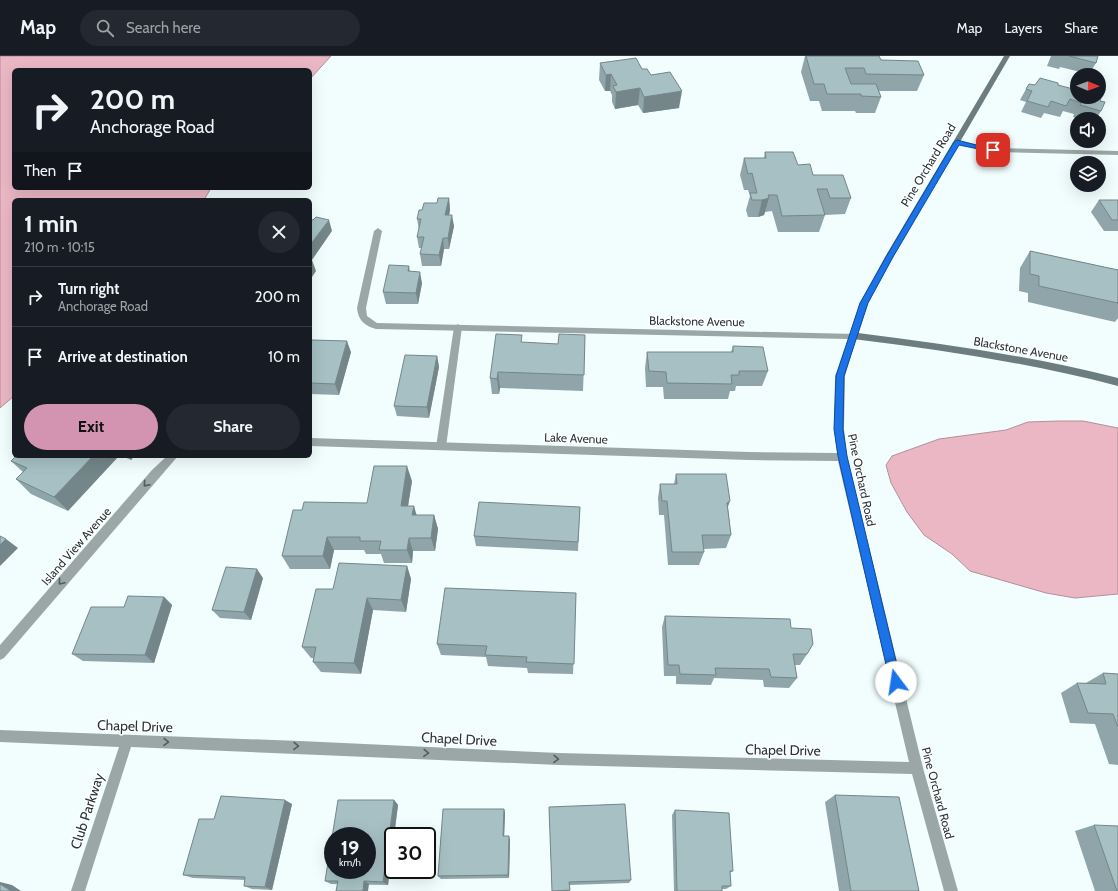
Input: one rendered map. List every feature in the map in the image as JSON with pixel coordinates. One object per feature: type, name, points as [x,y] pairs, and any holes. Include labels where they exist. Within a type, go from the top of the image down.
[{"type":"main road","name":"Pine Orchard Road","points":[[854,336],[864,303],[889,257],[1007,56]]},
{"type":"main road","name":"Blackstone Avenue","points":[[854,336],[1022,360],[1118,382]]},
{"type":"street","points":[[957,142],[993,150],[1118,153]]},
{"type":"street","name":"Blackstone Avenue","points":[[378,230],[362,303],[362,314],[366,322],[376,326],[854,336]]},
{"type":"street","points":[[442,447],[458,327]]},
{"type":"street","name":"Pine Orchard Road","points":[[854,336],[840,376],[838,429],[842,456],[917,768],[952,891]]},
{"type":"street","name":"Lake Avenue","points":[[312,442],[749,456],[842,456]]},
{"type":"street","name":"Island View Avenue","points":[[0,654],[156,473],[171,458]]},
{"type":"street","name":"Chapel Drive","points":[[0,736],[308,747],[559,759],[917,768]]},
{"type":"street","name":"Club Parkway","points":[[78,891],[127,740]]},
{"type":"shaded area","points":[[0,56],[331,56],[312,77],[312,68],[12,68],[12,190],[210,190],[205,198],[12,198],[12,398],[0,408]]},
{"type":"shaded area","points":[[1083,421],[1118,428],[1118,594],[1075,598],[1046,593],[970,571],[952,554],[924,535],[907,512],[891,483],[886,465],[892,456],[939,439],[1006,430],[1028,422]]},
{"type":"building","points":[[806,56],[879,56],[881,60],[918,61],[924,75],[866,74],[864,68],[845,68],[851,84],[876,84],[881,97],[861,96],[861,94],[827,94],[824,84],[814,84]]},
{"type":"building","points":[[1069,56],[1098,56],[1096,63]]},
{"type":"building","points":[[636,58],[642,69],[647,69],[651,75],[670,72],[682,91],[644,97],[640,88],[616,92],[613,86],[617,85],[611,74],[606,75],[600,63]]},
{"type":"building","points":[[1040,78],[1058,83],[1058,85],[1070,88],[1070,99],[1066,106],[1051,101],[1048,107],[1027,101],[1032,91],[1026,89],[1029,84],[1035,85]]},
{"type":"building","points":[[1080,104],[1104,104],[1101,111]]},
{"type":"building","points":[[765,152],[793,152],[798,165],[810,164],[813,175],[843,175],[851,198],[830,198],[827,189],[817,189],[825,215],[782,216],[777,195],[768,195],[769,198],[762,200],[752,200],[750,193],[757,193],[752,173],[748,174],[744,158],[766,158]]},
{"type":"building","points":[[438,198],[449,198],[445,215],[452,215],[448,238],[443,238],[439,255],[420,254],[424,237],[417,237],[421,219],[417,219],[419,210],[422,210],[424,203],[437,203]]},
{"type":"building","points":[[1099,200],[1118,200],[1118,220],[1112,220]]},
{"type":"building","points":[[316,217],[329,220],[312,242],[312,220]]},
{"type":"building","points":[[1030,251],[1118,270],[1118,303],[1039,286],[1039,276],[1030,274]]},
{"type":"building","points":[[389,265],[409,266],[408,271],[420,272],[416,293],[383,292]]},
{"type":"building","points":[[496,334],[522,335],[521,342],[558,344],[559,334],[585,335],[584,375],[498,372],[497,379],[490,378]]},
{"type":"building","points":[[312,340],[347,341],[335,384],[312,383]]},
{"type":"building","points":[[733,346],[763,347],[768,371],[739,371],[739,375],[731,375],[732,384],[667,383],[666,372],[649,371],[647,352],[733,352]]},
{"type":"building","points":[[405,355],[437,356],[427,407],[394,406]]},
{"type":"building","points":[[14,458],[91,458],[54,497],[16,479],[27,468],[11,461]]},
{"type":"building","points":[[374,466],[407,466],[401,506],[414,506],[412,515],[434,515],[431,538],[409,538],[407,550],[379,550],[381,541],[360,541],[360,537],[327,537],[323,556],[282,556],[293,510],[302,510],[304,502],[367,503]]},
{"type":"building","points":[[676,474],[726,474],[730,501],[727,503],[731,535],[702,535],[704,552],[672,552],[667,501],[662,501],[660,484],[677,484]]},
{"type":"building","points":[[479,502],[580,507],[578,542],[474,536]]},
{"type":"building","points":[[0,536],[6,539],[0,545]]},
{"type":"building","points":[[339,563],[407,566],[401,600],[367,598],[354,663],[313,662],[316,647],[302,647],[316,589],[333,589]]},
{"type":"building","points":[[226,567],[257,569],[244,612],[212,610]]},
{"type":"building","points":[[445,588],[576,593],[574,664],[526,662],[527,657],[485,655],[487,646],[437,644]]},
{"type":"building","points":[[128,596],[164,597],[145,655],[72,654],[91,607],[124,607]]},
{"type":"building","points":[[665,616],[790,619],[791,628],[811,629],[813,644],[807,654],[793,654],[797,678],[771,677],[769,669],[715,668],[716,675],[680,674],[679,665],[668,665]]},
{"type":"building","points":[[1103,673],[1118,674],[1118,727],[1113,714],[1088,713],[1077,683],[1106,684]]},
{"type":"building","points":[[835,795],[899,797],[919,891],[851,891]]},
{"type":"building","points":[[221,796],[285,800],[265,887],[244,886],[245,877],[183,875],[199,819],[214,819]]},
{"type":"building","points":[[338,800],[394,800],[390,827],[384,827],[383,882],[364,881],[363,891],[336,891],[338,881],[325,881],[325,879],[376,879],[376,827],[334,827]]},
{"type":"building","points":[[625,804],[631,880],[569,882],[570,890],[552,891],[549,807]]},
{"type":"building","points":[[443,809],[504,809],[503,836],[509,836],[508,875],[438,876]]},
{"type":"building","points":[[675,810],[729,813],[733,871],[730,871],[731,886],[722,886],[722,891],[677,891]]},
{"type":"building","points":[[1094,825],[1118,826],[1118,891],[1117,891]]},
{"type":"building","points":[[0,884],[11,891],[0,891]]},
{"type":"route","points":[[896,682],[842,456],[838,429],[840,376],[864,303],[889,257],[957,142],[977,148],[993,150]]}]
